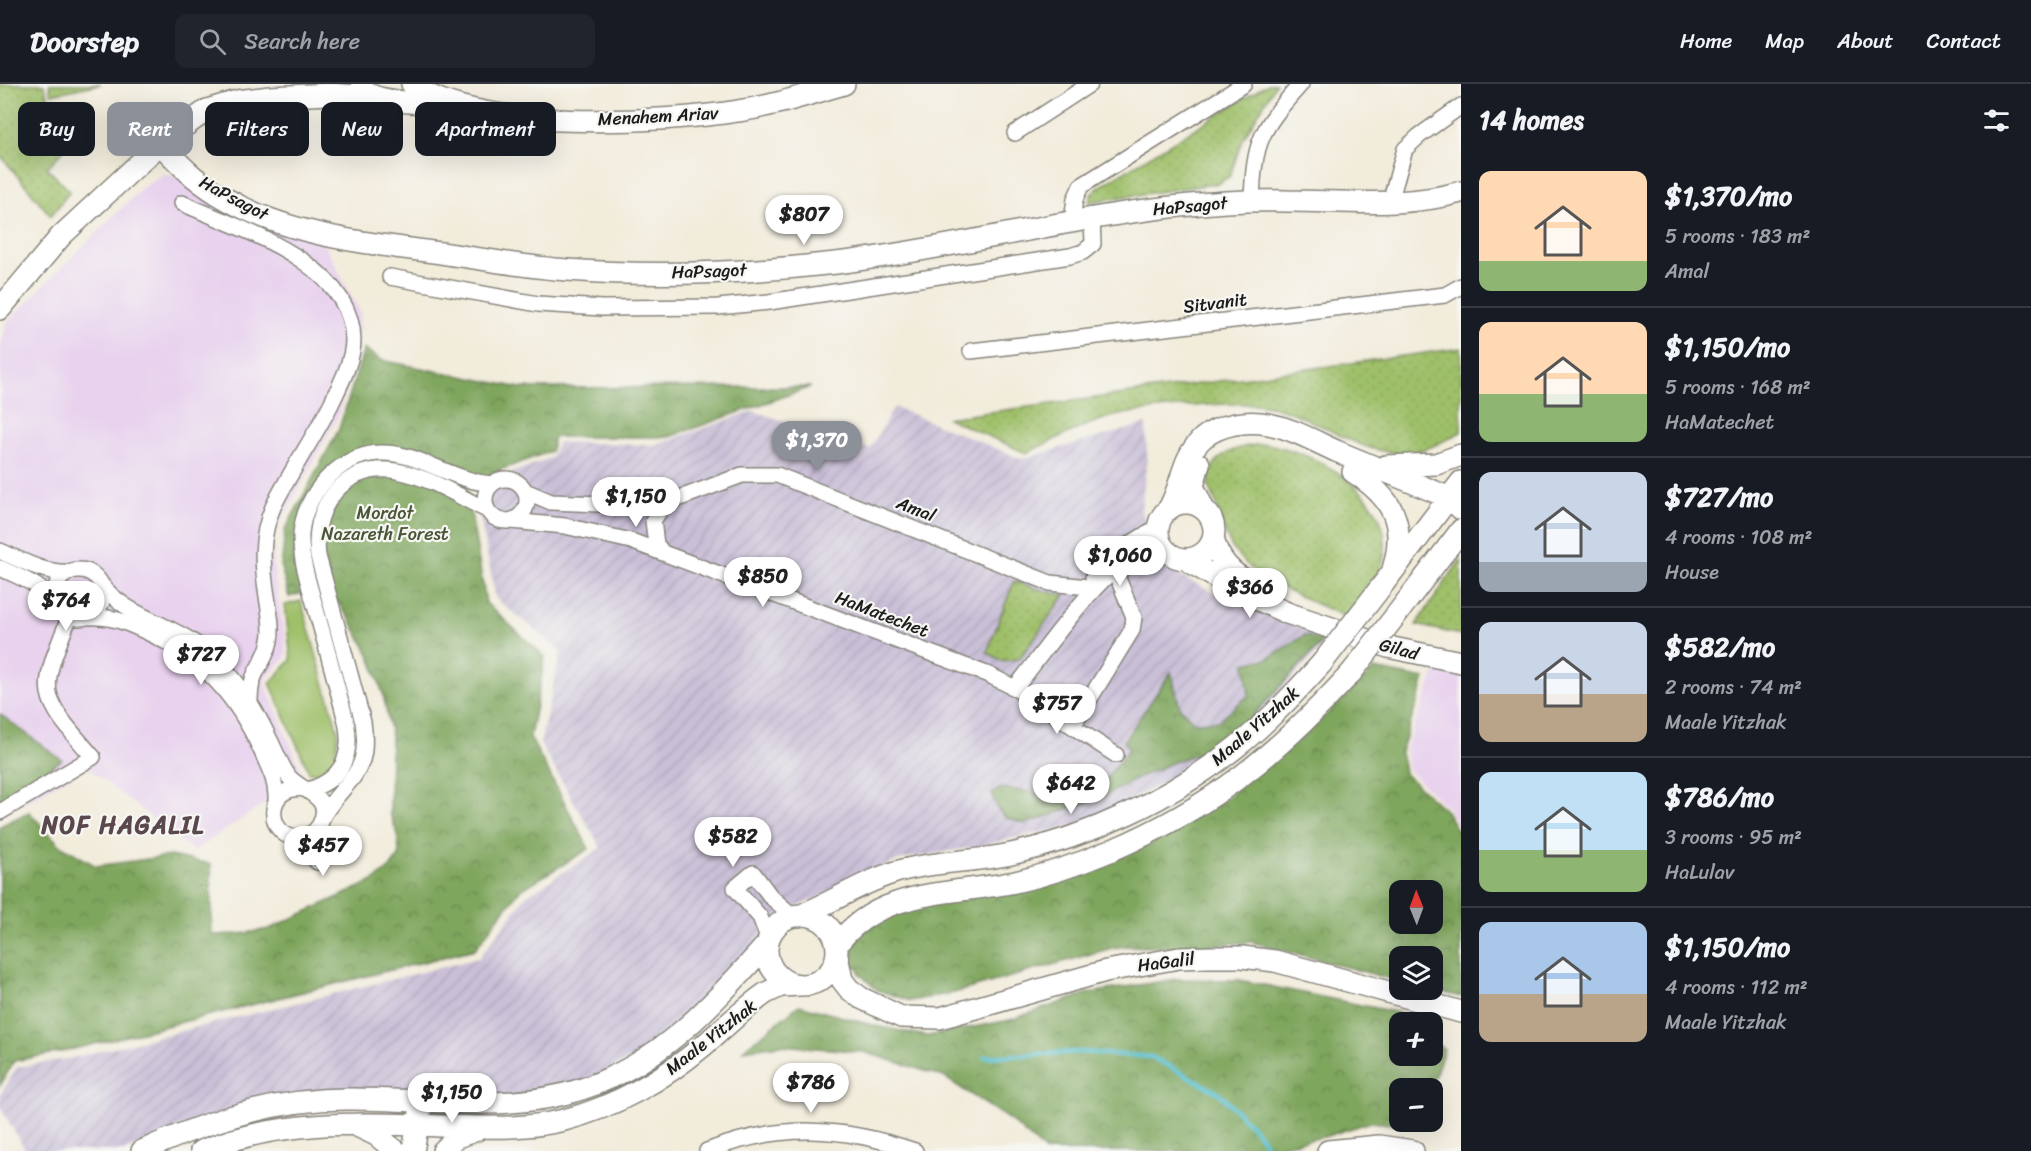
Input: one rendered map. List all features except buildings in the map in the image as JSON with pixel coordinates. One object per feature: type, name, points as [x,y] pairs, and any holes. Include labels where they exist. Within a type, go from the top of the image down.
[{"type":"street","points":[[326,89],[339,92],[351,84]]},
{"type":"street","points":[[193,120],[207,110],[237,101],[326,89],[396,95],[403,84]]},
{"type":"street","points":[[412,84],[433,98],[447,102]]},
{"type":"street","name":"Menahem Ariav","points":[[556,119],[665,118],[738,111],[844,84]]},
{"type":"street","points":[[1016,133],[1090,84]]},
{"type":"street","points":[[390,277],[538,304],[602,308],[718,307],[769,302],[1070,256],[1083,252],[1093,244],[1094,233],[1082,219],[1075,199],[1081,186],[1244,84]]},
{"type":"street","points":[[1252,201],[1253,164],[1263,132],[1301,84]]},
{"type":"street","points":[[372,93],[430,102]]},
{"type":"street","points":[[1390,202],[1405,149],[1461,106]]},
{"type":"street","points":[[0,309],[61,236],[147,156]]},
{"type":"street","name":"HaPsagot","points":[[172,156],[195,178],[222,195],[244,207],[299,229],[378,245],[565,270],[628,274],[686,273],[837,262],[1082,219],[1180,206],[1252,201],[1417,202],[1461,192]]},
{"type":"street","points":[[182,203],[281,248],[325,276],[338,293],[351,324],[353,342],[347,367],[331,404],[273,507],[264,531],[263,568],[271,631],[270,643],[253,674],[250,701]]},
{"type":"street","name":"Sitvanit","points":[[971,351],[1445,295],[1461,286]]},
{"type":"street","points":[[1180,558],[1161,544],[1163,518],[1177,496],[1185,462],[1193,448],[1205,437],[1222,427],[1238,424],[1268,424],[1360,468],[1418,467],[1447,462],[1461,454]]},
{"type":"street","points":[[1015,688],[1109,574],[1125,561],[1140,553],[1160,550],[1180,558],[1203,554],[1213,538],[1213,522],[1203,508],[1193,486],[1197,467],[1213,448],[1227,439],[1265,437],[1455,502]]},
{"type":"street","points":[[276,800],[289,789],[320,786],[336,776],[347,758],[349,745],[346,721],[301,546],[303,522],[317,490],[340,467],[353,460],[379,453],[402,456],[460,479],[492,484]]},
{"type":"street","points":[[1360,468],[1391,509],[1399,542],[1386,580]]},
{"type":"street","points":[[296,837],[312,834],[355,777],[365,746],[363,722],[318,556],[317,533],[324,508],[339,488],[357,474],[392,469],[413,475],[487,510],[497,520],[518,519],[526,508],[525,491],[513,480],[498,480],[492,484],[484,496],[487,510]]},
{"type":"street","name":"Amal","points":[[525,491],[551,502],[634,506],[664,504],[742,474],[777,475],[1050,582],[1088,587]]},
{"type":"street","name":"Maale Yitzhak","points":[[797,916],[884,876],[920,867],[980,860],[1038,847],[1090,829],[1136,808],[1212,765],[1283,705],[1322,663],[1386,580],[1455,502]]},
{"type":"street","points":[[1070,620],[1095,574],[1110,560],[1163,518],[1187,503],[1203,508]]},
{"type":"street","points":[[662,552],[656,544],[653,521],[664,504]]},
{"type":"street","name":"HaMatechet","points":[[511,521],[546,523],[600,533],[662,552],[989,675],[1015,688],[1116,755]]},
{"type":"street","name":"Maale Yitzhak","points":[[837,950],[853,926],[894,902],[1045,874],[1110,851],[1169,823],[1227,789],[1254,769],[1303,725],[1352,672],[1461,530]]},
{"type":"street","name":"Gilad","points":[[1213,538],[1220,559],[1229,569],[1338,630]]},
{"type":"street","points":[[0,551],[57,573],[87,572],[125,607],[186,637],[225,669],[250,701],[290,777],[319,798],[317,862],[296,837],[281,831],[276,824],[273,816],[276,800],[274,778],[243,712],[212,673],[180,648],[123,620],[108,616],[86,617],[65,613],[49,593],[35,583],[0,568]]},
{"type":"street","name":"Gilad","points":[[1180,558],[1256,601],[1388,647],[1461,662]]},
{"type":"street","points":[[1073,726],[1132,630],[1132,610],[1117,576],[1125,561]]},
{"type":"street","points":[[0,812],[93,757],[55,713],[49,698],[48,679],[65,613],[55,595],[56,587],[63,576],[70,572]]},
{"type":"street","points":[[86,617],[93,613],[102,600],[101,584]]},
{"type":"street","points":[[225,669],[244,670],[260,662]]},
{"type":"street","points":[[753,873],[771,897],[797,916],[822,922],[831,930],[837,950],[827,975],[803,985],[788,982],[773,969],[768,956],[769,941],[760,917],[735,888],[753,873]]},
{"type":"street","points":[[769,941],[778,925],[797,916]]},
{"type":"street","name":"Maale Yitzhak","points":[[142,1151],[227,1116],[268,1107],[348,1099],[489,1104],[538,1101],[559,1097],[604,1081],[646,1058],[687,1028],[709,1008],[769,941]]},
{"type":"street","name":"HaGalil","points":[[837,950],[842,980],[861,999],[874,1006]]},
{"type":"street","name":"HaGalil","points":[[803,985],[874,1006],[901,1017],[940,1018],[1115,969],[1179,958],[1242,957],[1275,961],[1461,1012]]},
{"type":"street","name":"Maale Yitzhak","points":[[201,1151],[262,1132],[294,1126],[348,1123],[489,1127],[553,1122],[613,1102],[681,1063],[766,993],[781,986],[803,985]]},
{"type":"street","points":[[424,1101],[424,1125],[429,1151]]},
{"type":"street","points":[[348,1123],[376,1135],[396,1151]]},
{"type":"street","points":[[413,1151],[424,1125]]},
{"type":"street","points":[[443,1151],[457,1137],[489,1127]]},
{"type":"street","points":[[707,1151],[766,1133],[800,1130],[868,1136],[915,1151]]},
{"type":"street","points":[[1328,1151],[1379,1146],[1413,1151]]},
{"type":"shaded area","points":[[163,174],[177,177],[200,194],[263,226],[323,242],[360,312],[357,357],[338,416],[274,535],[273,564],[286,657],[264,681],[304,777],[194,851],[87,767],[0,816],[0,347],[8,321],[142,188]]},
{"type":"shaded area","points":[[894,407],[1022,459],[1146,424],[1147,458],[1141,511],[1168,570],[1239,605],[1330,638],[1240,733],[1180,775],[1079,824],[904,859],[862,873],[815,899],[777,915],[712,997],[653,1047],[586,1082],[531,1099],[392,1098],[182,1126],[125,1151],[26,1151],[0,1107],[0,1095],[17,1067],[72,1058],[479,958],[526,896],[601,848],[540,744],[561,651],[496,599],[474,487],[551,458],[558,442],[656,445],[753,411],[870,449]]},
{"type":"shaded area","points":[[1435,672],[1461,674],[1461,831],[1448,808],[1408,770],[1405,751]]},
{"type":"green space","points":[[0,84],[44,84],[50,102],[18,102],[18,156],[58,156],[47,168],[70,191],[51,216],[0,155]]},
{"type":"green space","points":[[49,84],[101,84],[51,94]]},
{"type":"green space","points":[[1268,84],[1276,84],[1242,141],[1230,176],[1219,183],[1089,202],[1092,193],[1102,185]]},
{"type":"green space","points":[[1461,348],[1461,432],[1428,448],[1406,453],[1385,452],[1365,446],[1305,418],[1264,405],[1230,404],[1182,407],[1115,416],[1082,427],[1026,453],[947,418]]},
{"type":"green space","name":"Mordot Nazareth Forest","points":[[364,349],[381,360],[521,388],[811,387],[669,437],[554,437],[551,451],[466,483],[486,603],[545,657],[530,737],[589,849],[519,891],[475,949],[66,1051],[14,1061],[0,1086],[0,826],[29,812],[60,845],[96,866],[170,856],[211,864],[212,935],[240,934],[269,929],[373,881],[390,868],[399,856],[398,836],[390,814],[391,736],[383,694],[370,656],[349,618],[326,586],[289,597],[281,568],[285,530],[339,429]]},
{"type":"green space","points":[[1267,444],[1314,459],[1337,472],[1357,488],[1373,506],[1383,527],[1385,551],[1377,577],[1345,617],[1267,579],[1241,559],[1228,540],[1209,487],[1213,466],[1227,453],[1236,449]]},
{"type":"green space","points":[[1461,559],[1461,635],[1416,625]]},
{"type":"green space","points":[[1014,581],[1047,592],[1065,595],[1019,659],[1002,661],[987,652]]},
{"type":"green space","points":[[301,601],[338,731],[336,758],[320,774],[309,772],[270,683],[291,660],[285,605]]},
{"type":"green space","points":[[1305,635],[1323,641],[1247,722],[1201,754],[1183,758],[1103,797],[1025,824],[1006,818],[997,808],[992,793],[1001,788],[1067,797],[1096,791],[1129,749],[1124,741],[1171,672],[1180,708],[1194,722],[1218,721],[1249,695],[1245,663],[1267,659]]},
{"type":"green space","points":[[1374,669],[1425,679],[1401,752],[1404,773],[1446,811],[1461,836],[1461,997],[1443,992],[1443,946],[1389,946],[1389,978],[1251,942],[1172,948],[1127,946],[1112,948],[954,993],[910,1001],[877,990],[860,974],[858,968],[848,962],[853,953],[851,948],[856,937],[897,909],[1107,860],[1153,843],[1216,805],[1303,737]]},
{"type":"green space","points":[[0,714],[62,760],[0,801]]},
{"type":"green space","points":[[1177,979],[1240,980],[1395,1012],[1389,1012],[1389,1066],[1438,1066],[1434,1078],[1389,1078],[1389,1124],[1371,1122],[1324,1137],[1277,1146],[1271,1151],[1045,1151],[1010,1120],[944,1077],[864,1052],[780,1045],[743,1050],[799,1005],[876,1026],[927,1036],[1010,1020],[1088,993]]},
{"type":"waterway","points":[[984,1057],[1081,1052],[1152,1057],[1219,1093],[1257,1132],[1270,1151]]},
{"type":"district","name":"NOF HAGALIL","points":[[123,825]]}]
